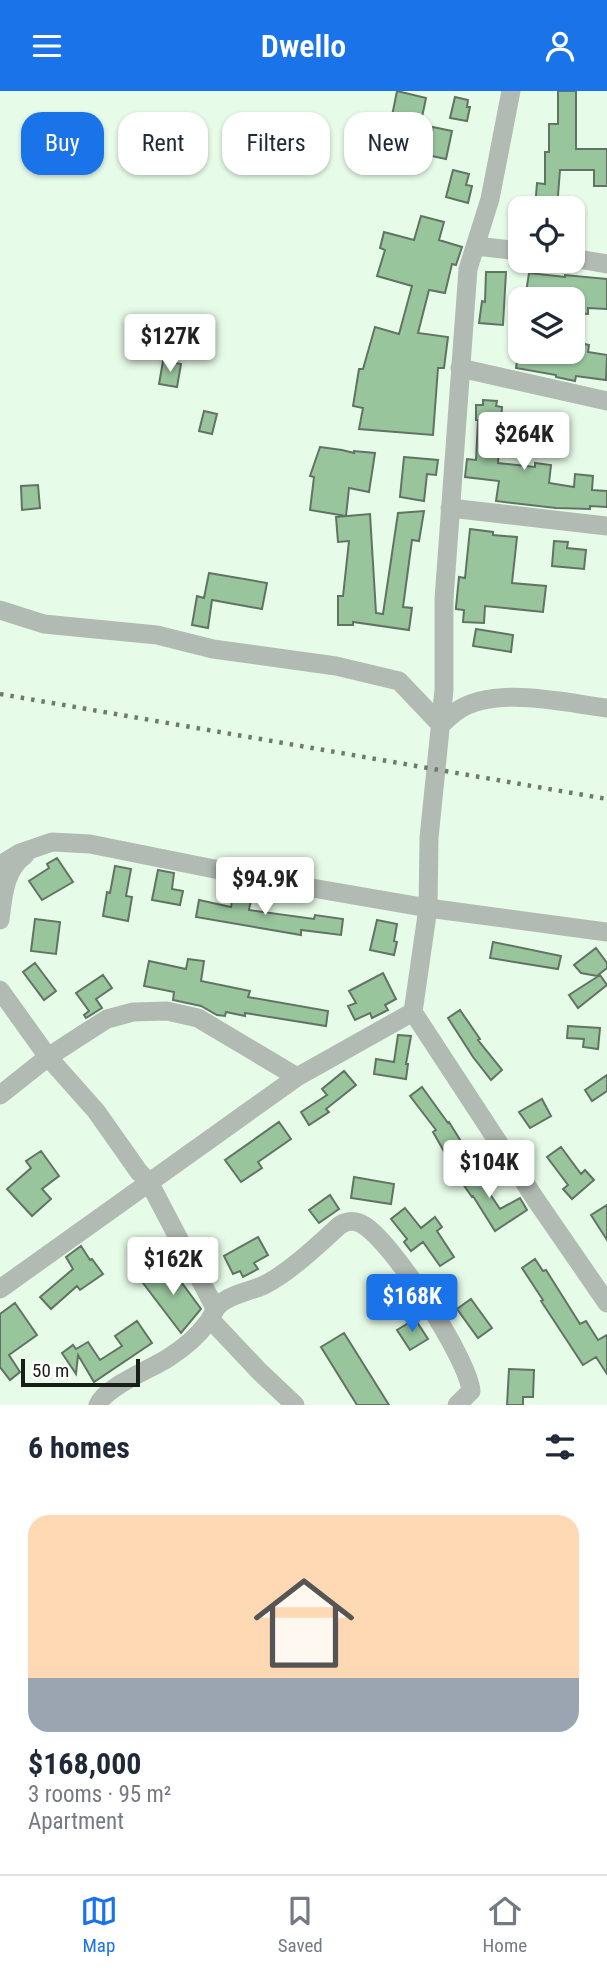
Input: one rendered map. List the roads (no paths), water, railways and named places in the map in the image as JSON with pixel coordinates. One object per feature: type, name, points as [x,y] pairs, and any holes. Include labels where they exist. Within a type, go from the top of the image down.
[{"type":"street","points":[[511,91],[490,199],[468,269],[444,599],[444,690],[429,838],[428,908],[413,1011],[536,1200],[607,1303]]},
{"type":"street","points":[[476,246],[508,250]]},
{"type":"street","points":[[585,260],[607,264]]},
{"type":"street","points":[[460,368],[607,401]]},
{"type":"street","points":[[450,508],[607,526]]},
{"type":"street","points":[[0,610],[44,624],[157,635],[213,649],[336,666],[399,681],[440,725]]},
{"type":"street","points":[[440,725],[458,710],[484,700],[499,698],[607,708]]},
{"type":"street","points":[[0,865],[20,853],[52,842],[90,844],[289,884],[428,908],[607,932]]},
{"type":"street","points":[[0,920],[11,869],[35,848]]},
{"type":"street","points":[[0,990],[48,1057],[96,1111],[149,1182],[213,1314],[260,1373],[295,1405]]},
{"type":"street","points":[[0,1095],[48,1057],[107,1019],[132,1012],[167,1011],[198,1018],[297,1077]]},
{"type":"street","points":[[0,1289],[297,1077],[413,1011]]},
{"type":"street","points":[[98,1405],[102,1397],[189,1343],[213,1314],[237,1294],[263,1286],[276,1278],[348,1221],[365,1225],[381,1240],[418,1287],[470,1380],[471,1391],[457,1405]]},
{"type":"railway","points":[[0,694],[607,799]]}]
